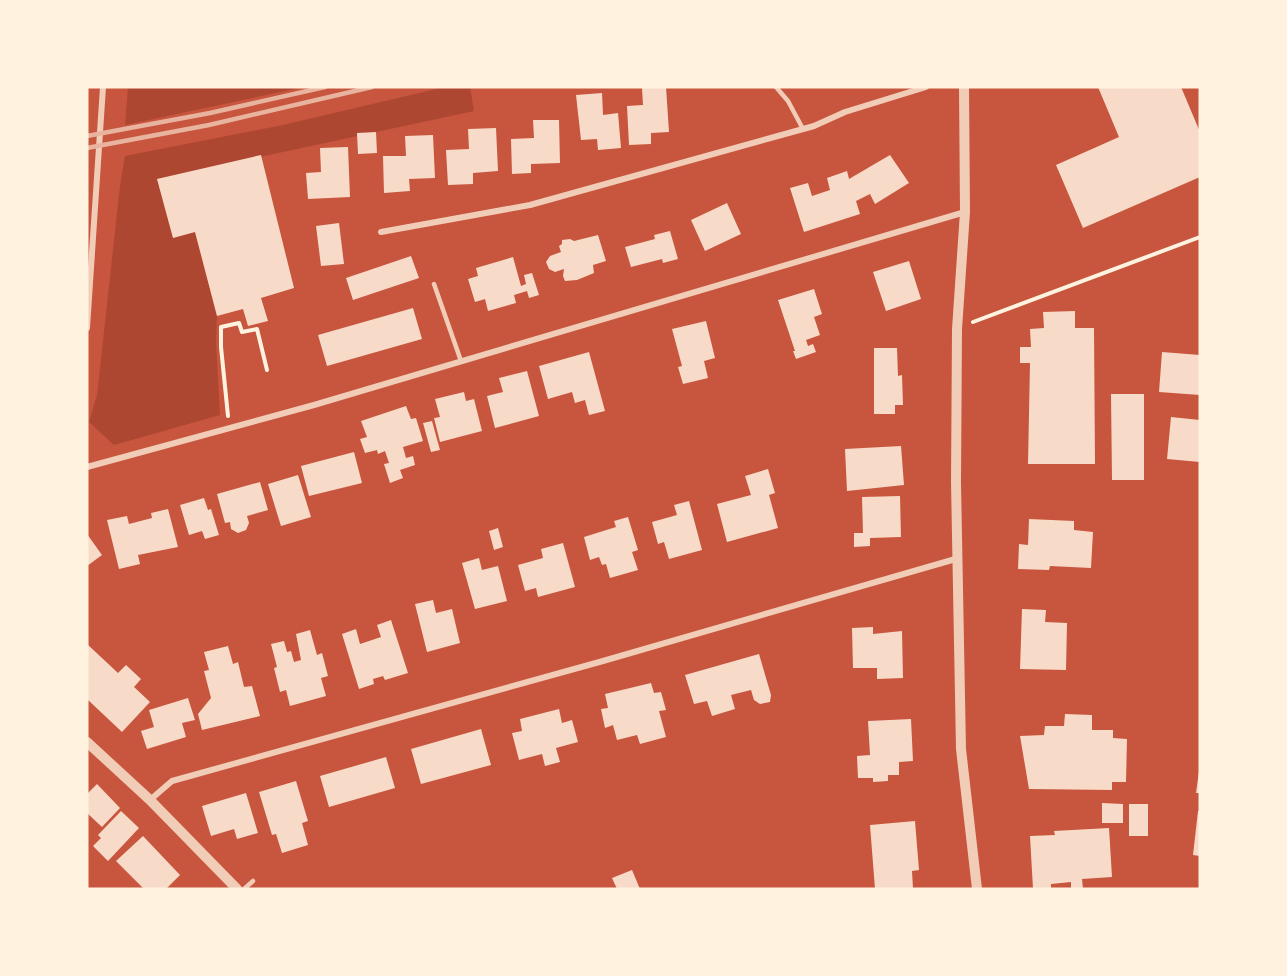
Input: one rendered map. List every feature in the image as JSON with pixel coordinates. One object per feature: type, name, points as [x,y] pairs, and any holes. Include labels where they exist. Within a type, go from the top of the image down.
[{"type":"street","points":[[87,328],[103,87]]},
{"type":"street","points":[[381,232],[530,205],[803,129],[845,112],[926,87]]},
{"type":"street","points":[[964,87],[965,212],[957,329],[956,482],[962,749],[977,889]]},
{"type":"street","points":[[87,467],[229,429],[965,212]]},
{"type":"street","points":[[150,800],[172,780],[603,661],[959,558]]},
{"type":"street","points":[[87,742],[150,800],[237,889]]},
{"type":"lane","points":[[776,87],[788,101],[803,129]]},
{"type":"lane","points":[[434,284],[461,361]]},
{"type":"lane","points":[[244,889],[254,881]]},
{"type":"path","points":[[957,329],[1200,237]]},
{"type":"path","points":[[229,429],[221,327],[239,323],[242,332],[257,329],[267,370]]},
{"type":"shaded area","points":[[128,87],[304,87],[125,125]]},
{"type":"shaded area","points":[[445,87],[470,87],[474,111],[157,179],[173,238],[195,232],[217,316],[216,343],[220,415],[114,445],[89,422],[97,395],[125,156],[283,125]]},
{"type":"building","points":[[666,87],[669,132],[651,133],[651,144],[629,145],[627,106],[643,105],[642,88]]},
{"type":"building","points":[[1098,87],[1181,87],[1200,132],[1200,177],[1083,228],[1056,165],[1119,137]]},
{"type":"building","points":[[602,93],[603,115],[618,113],[621,148],[598,150],[597,139],[581,140],[576,95]]},
{"type":"building","points":[[533,120],[559,120],[560,163],[531,164],[531,173],[512,174],[511,139],[534,138]]},
{"type":"building","points":[[496,128],[498,171],[473,173],[473,184],[448,185],[446,150],[469,149],[468,129]]},
{"type":"building","points":[[376,132],[377,153],[358,154],[357,133]]},
{"type":"building","points":[[433,135],[435,178],[409,179],[410,191],[384,193],[383,156],[406,156],[405,136]]},
{"type":"building","points":[[348,147],[350,197],[308,199],[306,173],[321,172],[320,148]]},
{"type":"building","points":[[261,155],[294,288],[261,298],[268,321],[248,326],[243,309],[217,316],[195,232],[173,238],[157,179]]},
{"type":"building","points":[[890,155],[909,183],[875,204],[870,194],[856,201],[860,214],[804,232],[790,188],[808,183],[812,196],[830,190],[827,178],[847,171],[849,179]]},
{"type":"building","points":[[727,203],[741,234],[705,251],[691,220]]},
{"type":"building","points":[[339,223],[344,264],[321,266],[316,226]]},
{"type":"building","points":[[670,231],[678,259],[663,263],[662,259],[631,267],[625,247],[655,239],[654,235]]},
{"type":"building","points":[[598,235],[606,261],[593,265],[594,273],[577,280],[565,281],[564,269],[555,272],[549,269],[546,262],[550,256],[561,252],[559,246],[562,240],[574,241]]},
{"type":"building","points":[[411,256],[419,278],[353,300],[346,278]]},
{"type":"building","points":[[513,257],[521,286],[526,284],[524,275],[532,273],[539,295],[529,298],[527,291],[514,295],[516,303],[488,311],[485,299],[475,302],[468,279],[478,276],[476,268]]},
{"type":"building","points":[[909,261],[921,299],[886,311],[873,272]]},
{"type":"building","points":[[814,289],[822,314],[814,317],[820,335],[806,340],[808,346],[813,344],[816,352],[796,359],[778,300]]},
{"type":"building","points":[[413,308],[422,339],[327,366],[318,335]]},
{"type":"building","points":[[1075,311],[1075,328],[1094,328],[1095,464],[1028,464],[1030,363],[1020,363],[1020,347],[1031,347],[1030,329],[1044,328],[1043,312]]},
{"type":"building","points":[[706,321],[715,358],[704,361],[708,378],[683,384],[678,367],[682,366],[672,329]]},
{"type":"building","points":[[874,348],[897,348],[898,376],[902,375],[903,405],[895,405],[895,414],[874,414]]},
{"type":"building","points":[[589,352],[605,411],[589,415],[585,400],[575,403],[572,392],[548,399],[539,366]]},
{"type":"building","points":[[1162,352],[1200,355],[1200,395],[1159,392]]},
{"type":"building","points":[[527,371],[539,416],[495,428],[487,396],[503,392],[499,378]]},
{"type":"building","points":[[464,392],[466,401],[474,399],[482,431],[440,442],[434,418],[440,417],[435,399]]},
{"type":"building","points":[[1111,394],[1144,394],[1144,480],[1112,480]]},
{"type":"building","points":[[406,406],[411,419],[416,418],[423,441],[403,447],[406,458],[413,456],[415,465],[400,470],[403,478],[390,483],[384,464],[389,463],[385,451],[378,454],[377,450],[365,453],[360,439],[367,437],[361,421]]},
{"type":"building","points":[[1171,417],[1200,420],[1200,462],[1167,459]]},
{"type":"building","points":[[432,421],[440,450],[431,452],[423,423]]},
{"type":"building","points":[[901,446],[904,485],[847,491],[845,449]]},
{"type":"building","points":[[354,452],[362,483],[309,496],[301,466]]},
{"type":"building","points":[[768,469],[775,493],[769,495],[778,528],[727,542],[717,504],[751,495],[745,476]]},
{"type":"building","points":[[298,475],[311,517],[281,526],[268,484]]},
{"type":"building","points":[[260,482],[268,510],[247,516],[249,523],[246,530],[238,533],[231,529],[230,522],[225,523],[217,494]]},
{"type":"building","points":[[900,496],[901,537],[870,538],[870,546],[854,547],[854,533],[863,533],[862,497]]},
{"type":"building","points":[[204,498],[208,510],[211,509],[219,535],[205,539],[202,531],[189,535],[180,505]]},
{"type":"building","points":[[689,501],[702,550],[669,559],[664,542],[658,544],[652,522],[677,515],[674,505]]},
{"type":"building","points":[[168,509],[178,547],[138,555],[140,564],[119,569],[107,520],[127,516],[129,524],[152,518],[151,513]]},
{"type":"building","points":[[628,517],[638,550],[632,552],[638,570],[610,578],[606,564],[602,565],[599,557],[590,560],[584,537],[616,527],[614,521]]},
{"type":"building","points":[[1029,519],[1074,521],[1074,530],[1093,532],[1091,568],[1050,566],[1049,570],[1018,569],[1019,544],[1028,545]]},
{"type":"building","points":[[498,528],[503,547],[494,550],[489,531]]},
{"type":"building","points":[[87,534],[102,555],[87,566]]},
{"type":"building","points":[[563,543],[575,587],[538,597],[536,588],[525,591],[518,565],[543,558],[541,549]]},
{"type":"building","points":[[479,558],[482,570],[498,566],[507,601],[475,609],[462,563]]},
{"type":"building","points":[[433,600],[436,613],[452,609],[460,643],[427,652],[415,604]]},
{"type":"building","points":[[1022,609],[1046,610],[1045,622],[1067,623],[1066,670],[1020,669]]},
{"type":"building","points":[[391,620],[408,673],[385,680],[383,676],[373,679],[374,684],[359,689],[342,634],[356,629],[360,644],[381,637],[377,625]]},
{"type":"building","points":[[873,627],[873,634],[902,631],[903,678],[877,679],[877,668],[853,668],[852,628]]},
{"type":"building","points":[[310,630],[317,655],[322,653],[328,676],[321,678],[326,696],[290,706],[286,690],[280,692],[271,644],[284,641],[287,652],[291,651],[294,662],[301,660],[296,634]]},
{"type":"building","points":[[87,644],[118,673],[126,665],[141,679],[134,687],[150,702],[122,732],[87,699]]},
{"type":"building","points":[[228,646],[233,664],[238,662],[244,687],[252,686],[260,716],[202,730],[198,714],[211,698],[204,671],[209,670],[204,652]]},
{"type":"building","points":[[759,654],[771,695],[770,702],[760,704],[754,700],[751,690],[731,695],[735,709],[712,716],[707,701],[694,704],[685,675]]},
{"type":"building","points":[[651,683],[654,693],[661,692],[666,710],[659,711],[666,737],[640,744],[637,735],[617,740],[613,725],[605,728],[601,709],[608,708],[605,694]]},
{"type":"building","points":[[188,698],[195,720],[182,723],[186,737],[147,749],[141,731],[154,727],[149,710]]},
{"type":"building","points":[[559,709],[562,723],[572,720],[578,742],[556,748],[560,762],[545,766],[542,754],[519,760],[512,733],[522,731],[520,719]]},
{"type":"building","points":[[1065,714],[1092,715],[1092,730],[1113,730],[1113,738],[1127,739],[1126,782],[1112,782],[1112,790],[1029,789],[1020,736],[1044,735],[1045,726],[1064,726]]},
{"type":"building","points":[[911,719],[913,761],[899,762],[899,775],[888,775],[888,781],[873,782],[873,778],[858,778],[857,756],[870,755],[868,721]]},
{"type":"building","points":[[481,729],[491,765],[421,784],[411,749]]},
{"type":"building","points":[[386,757],[395,788],[329,807],[320,776]]},
{"type":"building","points":[[1199,771],[1200,793],[1196,793]]},
{"type":"building","points":[[296,781],[308,821],[302,823],[308,845],[282,853],[276,834],[272,835],[259,792]]},
{"type":"building","points":[[97,784],[120,808],[102,827],[87,813],[87,794]]},
{"type":"building","points":[[246,793],[258,833],[237,839],[234,829],[211,836],[202,806]]},
{"type":"building","points":[[1102,803],[1123,804],[1123,823],[1102,823]]},
{"type":"building","points":[[1129,804],[1148,804],[1148,836],[1129,836]]},
{"type":"building","points":[[121,811],[139,828],[108,861],[93,846],[101,838],[98,835]]},
{"type":"building","points":[[1198,811],[1200,811],[1200,856],[1193,855]]},
{"type":"building","points":[[915,821],[919,870],[912,871],[913,889],[875,889],[870,825]]},
{"type":"building","points":[[1109,828],[1112,877],[1082,879],[1083,889],[1071,889],[1071,882],[1051,884],[1051,889],[1033,889],[1030,836],[1055,835],[1054,831]]},
{"type":"building","points":[[143,836],[180,875],[166,889],[144,889],[116,861]]},
{"type":"building","points":[[632,870],[640,889],[617,889],[612,878]]},
{"type":"railway","points":[[87,136],[210,113],[325,87]]},
{"type":"railway","points":[[87,148],[209,125],[372,87]]}]
